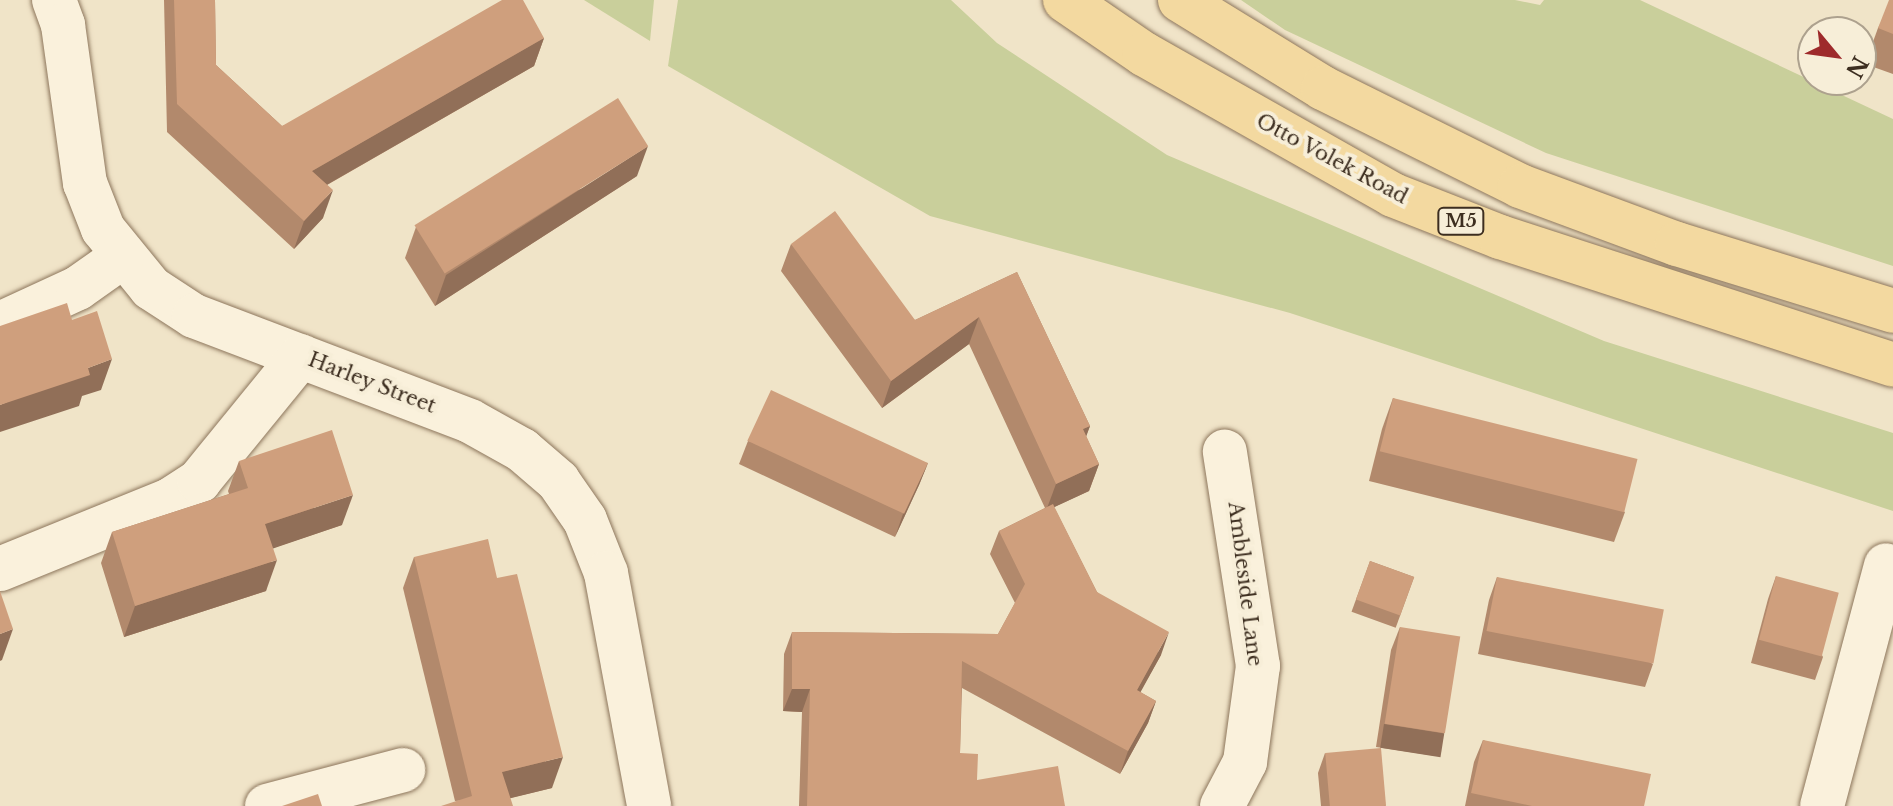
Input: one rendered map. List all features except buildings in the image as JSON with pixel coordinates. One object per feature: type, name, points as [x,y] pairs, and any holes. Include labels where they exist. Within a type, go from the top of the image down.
[{"type":"main road","name":"Otto Volek Road","points":[[1065,0],[1144,54],[1393,195],[1500,237],[1893,365]]},
{"type":"main road","points":[[1180,0],[1323,88],[1520,186],[1677,244],[1893,311]]},
{"type":"street","name":"Harley Street","points":[[54,0],[63,25],[85,183],[103,229],[122,257],[151,288],[194,316],[470,421],[522,450],[558,481],[585,520],[606,573],[649,806]]},
{"type":"street","points":[[0,324],[78,288],[122,257]]},
{"type":"street","points":[[0,569],[170,500],[199,481],[301,356]]},
{"type":"street","name":"Ambleside Lane","points":[[1222,806],[1245,762],[1258,666],[1225,452]]},
{"type":"street","points":[[1822,806],[1886,565]]},
{"type":"street","points":[[267,806],[403,770]]},
{"type":"green space","points":[[584,0],[654,0],[650,41]]},
{"type":"green space","points":[[678,0],[951,0],[997,43],[1167,155],[1604,341],[1893,433],[1893,511],[1290,313],[930,216],[668,66]]},
{"type":"green space","points":[[1241,0],[1515,0],[1540,5],[1544,0],[1640,0],[1797,74],[1797,96],[1844,96],[1893,119],[1893,266],[1546,153],[1285,30]]}]
